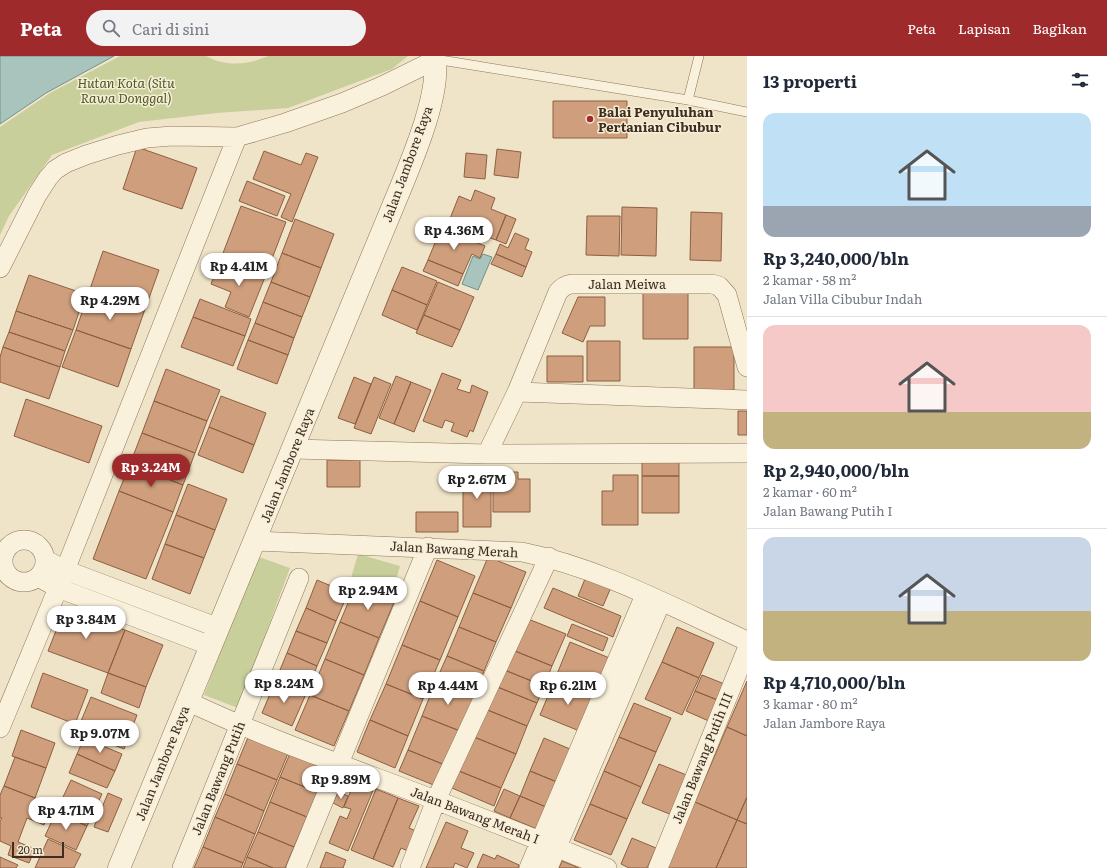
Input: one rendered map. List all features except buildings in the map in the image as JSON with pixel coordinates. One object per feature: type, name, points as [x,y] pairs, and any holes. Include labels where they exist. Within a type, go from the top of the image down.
[{"type":"street","points":[[0,268],[44,183],[55,170],[66,164],[86,155],[147,138],[172,136],[237,137],[292,121],[342,103],[382,86],[434,58]]},
{"type":"street","name":"Jalan Jambore Raya","points":[[119,868],[187,700],[255,541],[404,179],[425,122],[434,86],[434,58]]},
{"type":"street","points":[[0,728],[58,588],[237,137]]},
{"type":"street","name":"Jalan Meiwa","points":[[487,454],[517,392],[561,287],[571,284],[712,284],[719,286],[727,295],[747,368]]},
{"type":"street","points":[[517,392],[747,400]]},
{"type":"street","points":[[293,449],[487,454],[747,453]]},
{"type":"street","points":[[20,540],[28,540],[35,542],[44,553],[42,568],[32,581],[18,581],[3,572],[4,546],[20,540]]},
{"type":"street","name":"Jalan Bawang Merah","points":[[255,541],[522,552],[548,557],[601,576],[747,641]]},
{"type":"street","points":[[296,868],[428,547]]},
{"type":"street","points":[[410,868],[436,800],[548,557]]},
{"type":"street","points":[[42,568],[65,570],[215,637]]},
{"type":"street","points":[[42,568],[58,588],[215,637]]},
{"type":"street","name":"Jalan Bawang Putih","points":[[182,868],[299,578]]},
{"type":"street","points":[[529,868],[548,843],[653,598]]},
{"type":"street","name":"Jalan Bawang Putih III","points":[[658,868],[747,648]]},
{"type":"street","name":"Jalan Bawang Merah I","points":[[187,700],[239,724],[548,843],[607,868]]},
{"type":"street","points":[[548,843],[548,868]]},
{"type":"lane","points":[[688,100],[699,56]]},
{"type":"lane","points":[[434,58],[688,100],[747,112]]},
{"type":"green space","name":"Hutan Kota (Situ Rawa Donggal)","points":[[120,56],[206,56],[221,62],[237,64],[268,56],[408,56],[392,69],[288,108],[217,113],[139,122],[52,155],[9,216],[0,235],[0,127],[50,93]]},
{"type":"green space","points":[[358,554],[400,566],[393,590],[351,578]]},
{"type":"green space","points":[[256,556],[290,568],[238,708],[204,695]]},
{"type":"water","points":[[0,56],[114,56],[46,93],[0,124]]},
{"type":"water","points":[[483,254],[492,257],[478,290],[462,284],[473,256],[480,259]]},
{"type":"place","name":"Balai Penyuluhan Pertanian Cibubur","points":[[590,119]]}]
